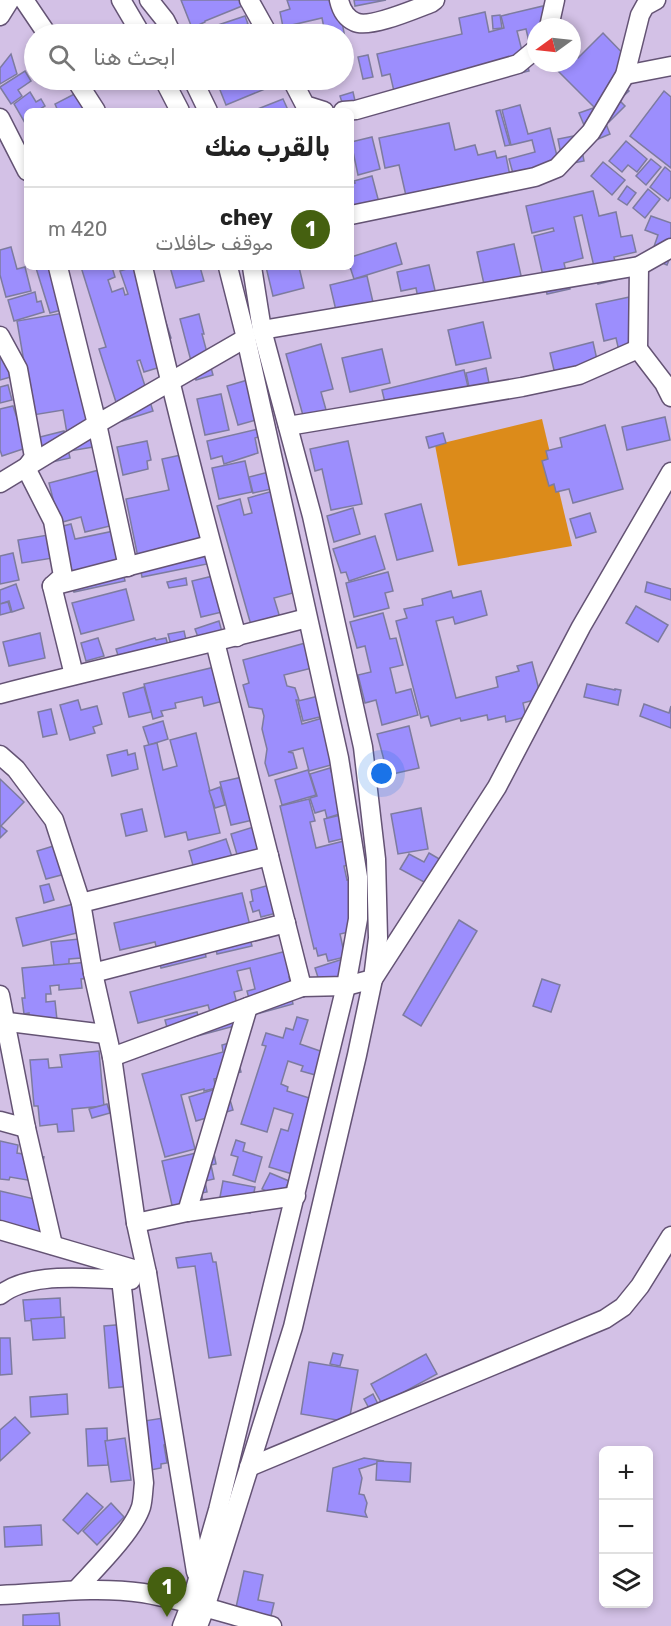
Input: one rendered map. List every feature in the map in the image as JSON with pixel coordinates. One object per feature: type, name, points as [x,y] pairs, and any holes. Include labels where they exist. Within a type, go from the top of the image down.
[{"type":"street","points":[[0,16],[10,0]]},
{"type":"street","points":[[24,0],[40,24]]},
{"type":"street","points":[[122,0],[135,24]]},
{"type":"street","points":[[149,0],[167,24]]},
{"type":"street","points":[[249,0],[262,24]]},
{"type":"street","points":[[339,0],[342,10],[355,23],[371,24],[435,0]]},
{"type":"street","points":[[551,18],[555,0]]},
{"type":"street","points":[[354,214],[535,177],[556,168],[591,132],[625,75],[640,15],[645,6],[656,0]]},
{"type":"street","points":[[354,110],[518,63],[527,56]]},
{"type":"street","points":[[625,75],[671,66]]},
{"type":"street","points":[[82,90],[94,108]]},
{"type":"street","points":[[169,90],[178,108]]},
{"type":"street","points":[[198,90],[207,108]]},
{"type":"street","points":[[298,90],[306,105],[315,108]]},
{"type":"street","points":[[0,118],[24,165]]},
{"type":"street","points":[[262,330],[639,266],[671,248],[671,243]]},
{"type":"street","points":[[639,266],[638,349],[664,383],[671,397]]},
{"type":"street","points":[[59,270],[97,424],[128,567]]},
{"type":"street","points":[[145,270],[210,546],[237,637]]},
{"type":"street","points":[[205,1582],[218,1510],[346,986],[358,919],[358,877],[339,758],[246,338],[229,270]]},
{"type":"street","points":[[198,1626],[198,1606],[205,1582],[249,1467],[293,1327],[357,1055],[373,979],[378,938],[376,859],[363,747],[312,516],[262,330],[252,270]]},
{"type":"street","points":[[0,336],[18,369],[34,457],[27,468]]},
{"type":"street","points":[[0,483],[246,338]]},
{"type":"street","points":[[288,426],[510,389],[579,375],[638,349]]},
{"type":"street","points":[[27,468],[53,521],[63,576],[52,586]]},
{"type":"street","points":[[112,1057],[303,987],[346,986],[373,979],[497,787],[581,627],[671,472]]},
{"type":"street","points":[[52,586],[210,546]]},
{"type":"street","points":[[52,586],[74,675]]},
{"type":"street","points":[[0,694],[307,618]]},
{"type":"street","points":[[215,642],[303,987]]},
{"type":"street","points":[[0,755],[16,769],[54,820],[81,903],[105,1034],[112,1057],[136,1223],[185,1508],[205,1582]]},
{"type":"street","points":[[81,903],[269,856]]},
{"type":"street","points":[[93,974],[286,923]]},
{"type":"street","points":[[0,995],[3,1021],[53,1245]]},
{"type":"street","points":[[187,1212],[248,1007]]},
{"type":"street","points":[[3,1021],[105,1034]]},
{"type":"street","points":[[0,1121],[26,1128]]},
{"type":"street","points":[[136,1223],[187,1212],[296,1196]]},
{"type":"street","points":[[0,1230],[53,1245],[147,1278]]},
{"type":"street","points":[[249,1467],[605,1319],[623,1307],[640,1286],[671,1236]]},
{"type":"street","points":[[0,1295],[21,1283],[53,1278],[147,1278]]},
{"type":"street","points":[[76,1590],[109,1554],[130,1527],[141,1507],[144,1483],[121,1279]]},
{"type":"street","points":[[185,1508],[218,1510]]},
{"type":"street","points":[[0,1595],[76,1590],[142,1593],[272,1626]]},
{"type":"street","points":[[182,1626],[198,1606]]},
{"type":"shaded area","points":[[542,419],[572,546],[458,566],[435,445]]},
{"type":"building","points":[[181,0],[239,0],[242,6],[201,24],[190,24]]},
{"type":"building","points":[[287,0],[345,0],[342,24],[323,24],[322,18],[296,24],[282,24],[280,12],[290,9]]},
{"type":"building","points":[[354,0],[386,0],[355,6]]},
{"type":"building","points":[[543,6],[546,18],[527,18],[527,33],[526,29],[517,31],[522,51],[524,50],[527,71],[396,100],[390,74],[382,76],[377,54],[462,34],[459,18],[485,12],[489,32],[504,28],[501,16]]},
{"type":"building","points":[[500,15],[502,28],[493,29],[492,16]]},
{"type":"building","points":[[245,16],[248,24],[221,24]]},
{"type":"building","points":[[603,33],[636,67],[620,83],[629,91],[619,100],[625,106],[609,122],[559,72],[581,72],[581,55]]},
{"type":"building","points":[[11,54],[17,74],[0,84],[0,68]]},
{"type":"building","points":[[368,55],[373,77],[363,79],[358,57]]},
{"type":"building","points":[[24,72],[24,86],[18,90],[22,96],[11,104],[0,87]]},
{"type":"building","points":[[85,90],[94,108],[57,108],[55,104]]},
{"type":"building","points":[[220,90],[262,90],[226,105]]},
{"type":"building","points":[[664,91],[671,97],[671,168],[630,136]]},
{"type":"building","points":[[30,92],[36,102],[41,99],[45,106],[24,108],[24,121],[14,104]]},
{"type":"building","points":[[353,92],[356,105],[344,108],[340,96]]},
{"type":"building","points":[[283,99],[287,108],[260,108]]},
{"type":"building","points":[[520,105],[528,134],[550,128],[562,176],[517,188],[509,159],[535,152],[532,140],[511,145],[502,110]]},
{"type":"building","points":[[599,106],[610,134],[591,142],[579,113]]},
{"type":"building","points":[[500,110],[510,145],[505,146],[496,111]]},
{"type":"building","points":[[449,123],[455,150],[475,145],[478,155],[495,151],[497,158],[506,156],[512,186],[409,209],[399,165],[385,168],[379,138]]},
{"type":"building","points":[[579,135],[584,161],[563,165],[558,139]]},
{"type":"building","points":[[372,137],[380,169],[358,175],[354,141]]},
{"type":"building","points":[[626,141],[647,159],[637,172],[628,165],[622,172],[609,161]]},
{"type":"building","points":[[651,159],[661,167],[646,185],[636,176]]},
{"type":"building","points":[[603,162],[625,180],[612,195],[591,176]]},
{"type":"building","points":[[665,167],[671,172],[671,197],[668,201],[650,187]]},
{"type":"building","points":[[372,176],[382,214],[354,221],[354,181]]},
{"type":"building","points":[[627,186],[636,193],[627,205],[618,199]]},
{"type":"building","points":[[648,189],[660,199],[645,218],[633,208]]},
{"type":"building","points":[[593,191],[599,216],[616,212],[621,237],[632,235],[636,252],[614,257],[619,279],[598,284],[582,215],[574,217],[583,258],[564,263],[570,289],[547,294],[534,236],[554,231],[553,228],[532,233],[526,206]]},
{"type":"building","points":[[651,216],[671,223],[671,255],[667,265],[650,258],[658,235],[645,230]]},
{"type":"building","points":[[396,243],[402,264],[354,279],[351,270],[354,270],[354,256]]},
{"type":"building","points":[[514,244],[522,280],[485,289],[477,252]]},
{"type":"building","points":[[11,247],[17,269],[24,267],[26,270],[31,291],[6,297],[0,275],[0,250]]},
{"type":"building","points":[[429,265],[437,299],[419,303],[416,288],[401,291],[397,272]]},
{"type":"building","points":[[37,270],[63,270],[73,307],[50,313]]},
{"type":"building","points":[[82,270],[113,270],[115,277],[108,280],[112,292],[123,288],[125,295],[128,294],[120,271],[149,270],[171,338],[159,341],[167,365],[144,372],[140,360],[137,361],[153,411],[122,421],[99,349],[106,347]]},
{"type":"building","points":[[171,270],[201,270],[204,281],[176,288]]},
{"type":"building","points":[[267,270],[300,270],[304,288],[273,296]]},
{"type":"building","points":[[367,276],[375,311],[338,319],[330,285]]},
{"type":"building","points":[[35,292],[37,302],[41,301],[44,312],[14,321],[8,300]]},
{"type":"building","points":[[639,295],[633,348],[619,351],[616,338],[604,341],[596,304]]},
{"type":"building","points":[[75,311],[79,332],[83,331],[97,410],[106,408],[108,433],[99,446],[70,451],[63,410],[33,415],[17,321]]},
{"type":"building","points":[[199,314],[213,375],[196,380],[180,319]]},
{"type":"building","points":[[483,322],[491,358],[456,365],[448,330]]},
{"type":"building","points":[[593,342],[600,373],[557,383],[550,353]]},
{"type":"building","points":[[321,344],[333,389],[321,392],[330,424],[307,430],[286,354]]},
{"type":"building","points":[[382,349],[390,383],[350,392],[342,358]]},
{"type":"building","points":[[0,352],[14,376],[0,380]]},
{"type":"building","points":[[486,368],[489,383],[469,387],[466,373]]},
{"type":"building","points":[[464,370],[469,391],[387,411],[382,390]]},
{"type":"building","points":[[251,379],[263,418],[238,425],[227,386]]},
{"type":"building","points":[[8,385],[12,400],[0,403],[0,387]]},
{"type":"building","points":[[221,394],[229,430],[205,435],[197,399]]},
{"type":"building","points":[[13,406],[18,421],[23,420],[26,448],[2,456],[0,409]]},
{"type":"building","points":[[665,417],[670,440],[627,450],[622,427]]},
{"type":"building","points":[[605,425],[623,489],[573,503],[569,489],[556,492],[554,484],[549,486],[542,461],[548,459],[546,451],[562,447],[560,438]]},
{"type":"building","points":[[262,428],[264,435],[255,438],[258,453],[224,464],[222,456],[211,459],[207,441]]},
{"type":"building","points":[[64,431],[70,458],[48,463],[36,438]]},
{"type":"building","points":[[443,433],[446,443],[429,448],[426,437]]},
{"type":"building","points":[[147,441],[151,460],[147,461],[148,469],[123,475],[117,447]]},
{"type":"building","points":[[348,441],[362,504],[331,510],[322,469],[315,471],[310,449]]},
{"type":"building","points":[[195,452],[212,563],[142,577],[126,499],[169,490],[162,459]]},
{"type":"building","points":[[245,461],[252,492],[219,499],[212,468]]},
{"type":"building","points":[[99,470],[114,525],[85,532],[81,517],[59,523],[49,483]]},
{"type":"building","points":[[277,470],[281,487],[253,493],[249,477]]},
{"type":"building","points":[[277,490],[304,590],[274,598],[284,631],[255,639],[217,506],[240,499],[244,515],[252,513],[248,498]]},
{"type":"building","points":[[421,504],[433,551],[397,560],[385,514]]},
{"type":"building","points":[[353,508],[360,534],[334,542],[327,516]]},
{"type":"building","points":[[590,513],[596,532],[576,538],[570,519]]},
{"type":"building","points":[[71,524],[75,539],[114,531],[125,581],[74,592],[59,527]]},
{"type":"building","points":[[48,535],[53,558],[22,563],[18,540]]},
{"type":"building","points":[[375,536],[385,569],[349,581],[346,572],[341,573],[333,549]]},
{"type":"building","points":[[13,553],[19,580],[0,584],[0,556]]},
{"type":"building","points":[[388,572],[393,591],[385,593],[389,608],[354,617],[346,583]]},
{"type":"building","points":[[213,576],[222,612],[201,617],[192,581]]},
{"type":"building","points":[[186,578],[187,585],[169,588],[167,582]]},
{"type":"building","points":[[647,582],[671,589],[671,600],[645,592]]},
{"type":"building","points":[[16,584],[24,608],[12,612],[9,601],[0,604],[0,590]]},
{"type":"building","points":[[126,589],[134,620],[81,634],[72,603]]},
{"type":"building","points":[[451,591],[453,598],[481,591],[487,615],[455,624],[453,617],[436,621],[456,698],[498,687],[496,677],[519,671],[517,666],[532,662],[541,698],[523,703],[526,717],[506,722],[505,716],[488,720],[487,715],[461,721],[460,718],[431,726],[428,716],[421,718],[396,621],[407,618],[404,609],[423,605],[422,599]]},
{"type":"building","points":[[8,602],[11,612],[0,615],[0,604]]},
{"type":"building","points":[[636,606],[668,625],[658,642],[626,623]]},
{"type":"building","points":[[383,613],[390,639],[396,638],[403,665],[390,668],[396,693],[411,689],[418,715],[382,725],[376,700],[365,703],[358,675],[371,672],[365,646],[357,648],[350,622]]},
{"type":"building","points":[[219,621],[222,632],[199,640],[195,629]]},
{"type":"building","points":[[184,631],[188,649],[173,653],[168,634]]},
{"type":"building","points":[[40,633],[45,658],[9,666],[3,642]]},
{"type":"building","points":[[98,638],[104,656],[86,661],[81,643]]},
{"type":"building","points":[[155,638],[156,640],[166,638],[169,650],[122,668],[116,649]]},
{"type":"building","points":[[309,642],[316,667],[284,675],[287,686],[295,688],[302,724],[326,717],[342,762],[309,771],[303,748],[288,752],[293,753],[297,768],[269,776],[265,763],[267,749],[262,729],[264,716],[262,709],[249,707],[243,685],[249,683],[243,660]]},
{"type":"building","points":[[223,665],[231,699],[204,706],[202,697],[175,703],[176,708],[161,711],[163,716],[153,719],[144,684]]},
{"type":"building","points":[[587,684],[621,690],[618,705],[584,697]]},
{"type":"building","points":[[144,687],[151,712],[129,717],[123,693]]},
{"type":"building","points":[[331,693],[336,713],[303,721],[298,701]]},
{"type":"building","points":[[78,700],[81,710],[97,706],[102,724],[93,727],[95,733],[70,740],[60,705]]},
{"type":"building","points":[[644,704],[669,713],[671,706],[671,728],[640,716]]},
{"type":"building","points":[[51,709],[57,734],[43,737],[38,712]]},
{"type":"building","points":[[163,721],[168,739],[149,745],[143,727]]},
{"type":"building","points":[[409,726],[419,768],[388,775],[377,734]]},
{"type":"building","points":[[196,733],[220,833],[188,840],[186,832],[165,837],[144,746],[157,743],[163,770],[177,766],[170,740]]},
{"type":"building","points":[[127,750],[128,755],[135,753],[138,769],[112,776],[107,755]]},
{"type":"building","points":[[330,768],[349,811],[327,818],[325,810],[315,813],[310,798],[317,796],[310,774]]},
{"type":"building","points":[[308,770],[316,795],[282,805],[275,780]]},
{"type":"building","points":[[247,776],[257,819],[231,825],[220,782]]},
{"type":"building","points":[[0,779],[24,802],[1,826],[7,831],[0,838]]},
{"type":"building","points":[[220,787],[225,805],[215,808],[209,791]]},
{"type":"building","points":[[309,799],[315,821],[310,822],[316,848],[348,840],[354,864],[344,866],[347,880],[354,878],[361,929],[340,934],[345,957],[328,961],[326,954],[318,956],[316,948],[314,949],[280,806]]},
{"type":"building","points":[[421,808],[428,849],[398,854],[391,814]]},
{"type":"building","points":[[142,809],[147,831],[126,836],[121,814]]},
{"type":"building","points":[[345,814],[350,837],[329,842],[324,819]]},
{"type":"building","points":[[257,826],[273,859],[241,868],[231,834]]},
{"type":"building","points":[[226,839],[232,857],[194,869],[189,851]]},
{"type":"building","points":[[70,841],[77,863],[69,873],[46,879],[37,851]]},
{"type":"building","points":[[429,853],[448,864],[435,888],[400,869],[409,854],[424,862]]},
{"type":"building","points":[[281,882],[288,910],[261,917],[259,910],[253,912],[250,902],[253,901],[251,890]]},
{"type":"building","points":[[49,884],[54,900],[44,903],[40,886]]},
{"type":"building","points":[[242,893],[252,934],[249,935],[252,946],[217,954],[213,937],[202,939],[206,957],[161,968],[155,942],[120,950],[114,923]]},
{"type":"building","points":[[74,904],[81,932],[23,946],[16,918]]},
{"type":"building","points":[[459,920],[477,931],[421,1026],[403,1015]]},
{"type":"building","points":[[79,939],[81,958],[69,959],[69,964],[54,966],[51,942]]},
{"type":"building","points":[[298,948],[304,973],[289,977],[291,985],[300,983],[304,997],[299,998],[297,991],[290,992],[293,1004],[253,1015],[247,991],[255,989],[250,968],[237,971],[242,990],[234,992],[242,1024],[171,1043],[165,1020],[197,1012],[200,1022],[212,1019],[208,1005],[138,1023],[130,992]]},
{"type":"building","points":[[343,959],[350,981],[322,990],[315,968]]},
{"type":"building","points":[[89,962],[90,978],[81,979],[82,988],[59,990],[59,985],[50,986],[51,994],[46,994],[46,1002],[55,1001],[57,1020],[29,1023],[29,1013],[24,1014],[22,968]]},
{"type":"building","points":[[542,979],[560,985],[551,1012],[533,1006]]},
{"type":"building","points":[[297,1017],[308,1020],[300,1044],[326,1053],[319,1076],[301,1071],[303,1066],[288,1061],[281,1084],[288,1087],[287,1091],[322,1102],[299,1176],[269,1167],[281,1129],[288,1131],[293,1114],[274,1108],[267,1132],[241,1124],[266,1046],[262,1045],[266,1033],[283,1038],[286,1028],[293,1030]]},
{"type":"building","points":[[233,1042],[241,1072],[214,1079],[216,1088],[181,1095],[195,1149],[165,1157],[142,1074],[223,1052],[222,1045]]},
{"type":"building","points":[[99,1051],[104,1106],[72,1109],[74,1131],[58,1132],[57,1124],[40,1126],[38,1106],[34,1106],[30,1060],[48,1059],[49,1068],[62,1067],[60,1055]]},
{"type":"building","points":[[226,1086],[233,1110],[196,1121],[189,1097]]},
{"type":"building","points":[[107,1104],[110,1113],[92,1118],[89,1109]]},
{"type":"building","points":[[236,1140],[245,1143],[243,1151],[262,1157],[255,1182],[233,1175],[238,1157],[231,1155]]},
{"type":"building","points":[[0,1141],[18,1145],[17,1153],[44,1157],[39,1182],[10,1177],[9,1180],[0,1179]]},
{"type":"building","points":[[213,1149],[216,1164],[211,1165],[214,1179],[205,1181],[207,1192],[201,1193],[207,1216],[176,1223],[162,1161]]},
{"type":"building","points":[[270,1173],[289,1181],[281,1198],[262,1189]]},
{"type":"building","points":[[223,1181],[255,1187],[250,1213],[230,1209],[229,1215],[217,1213]]},
{"type":"building","points":[[0,1191],[39,1200],[43,1237],[0,1227]]},
{"type":"building","points":[[211,1253],[213,1262],[216,1262],[231,1355],[209,1358],[195,1266],[178,1268],[176,1258]]},
{"type":"building","points":[[60,1298],[61,1318],[25,1321],[23,1300]]},
{"type":"building","points":[[64,1317],[65,1338],[33,1340],[31,1319]]},
{"type":"building","points":[[127,1324],[132,1386],[109,1388],[104,1326]]},
{"type":"building","points":[[0,1338],[10,1338],[12,1374],[0,1375]]},
{"type":"building","points":[[333,1353],[343,1355],[340,1366],[330,1364]]},
{"type":"building","points":[[426,1354],[437,1374],[382,1404],[371,1384]]},
{"type":"building","points":[[309,1362],[358,1370],[349,1422],[301,1414]]},
{"type":"building","points":[[67,1394],[68,1414],[31,1417],[30,1397]]},
{"type":"building","points":[[373,1394],[379,1406],[370,1410],[364,1399]]},
{"type":"building","points":[[15,1417],[30,1433],[0,1461],[0,1430]]},
{"type":"building","points":[[163,1418],[172,1443],[164,1445],[167,1463],[161,1464],[161,1468],[145,1471],[138,1422]]},
{"type":"building","points":[[107,1428],[108,1465],[88,1466],[86,1429]]},
{"type":"building","points":[[125,1438],[131,1480],[111,1482],[105,1441]]},
{"type":"building","points":[[364,1458],[384,1461],[359,1469],[362,1478],[359,1494],[364,1495],[367,1503],[365,1512],[367,1517],[327,1511],[333,1468]]},
{"type":"building","points":[[377,1461],[411,1463],[410,1482],[376,1480]]},
{"type":"building","points":[[87,1493],[103,1507],[78,1534],[63,1520]]},
{"type":"building","points":[[111,1503],[124,1517],[97,1545],[83,1531]]},
{"type":"building","points":[[41,1525],[42,1545],[5,1547],[4,1527]]},
{"type":"building","points":[[244,1571],[263,1575],[258,1600],[274,1603],[270,1620],[235,1612]]},
{"type":"building","points":[[59,1613],[60,1626],[23,1626],[23,1615]]},
{"type":"place","name":"chey","points":[[167,1617]]}]
